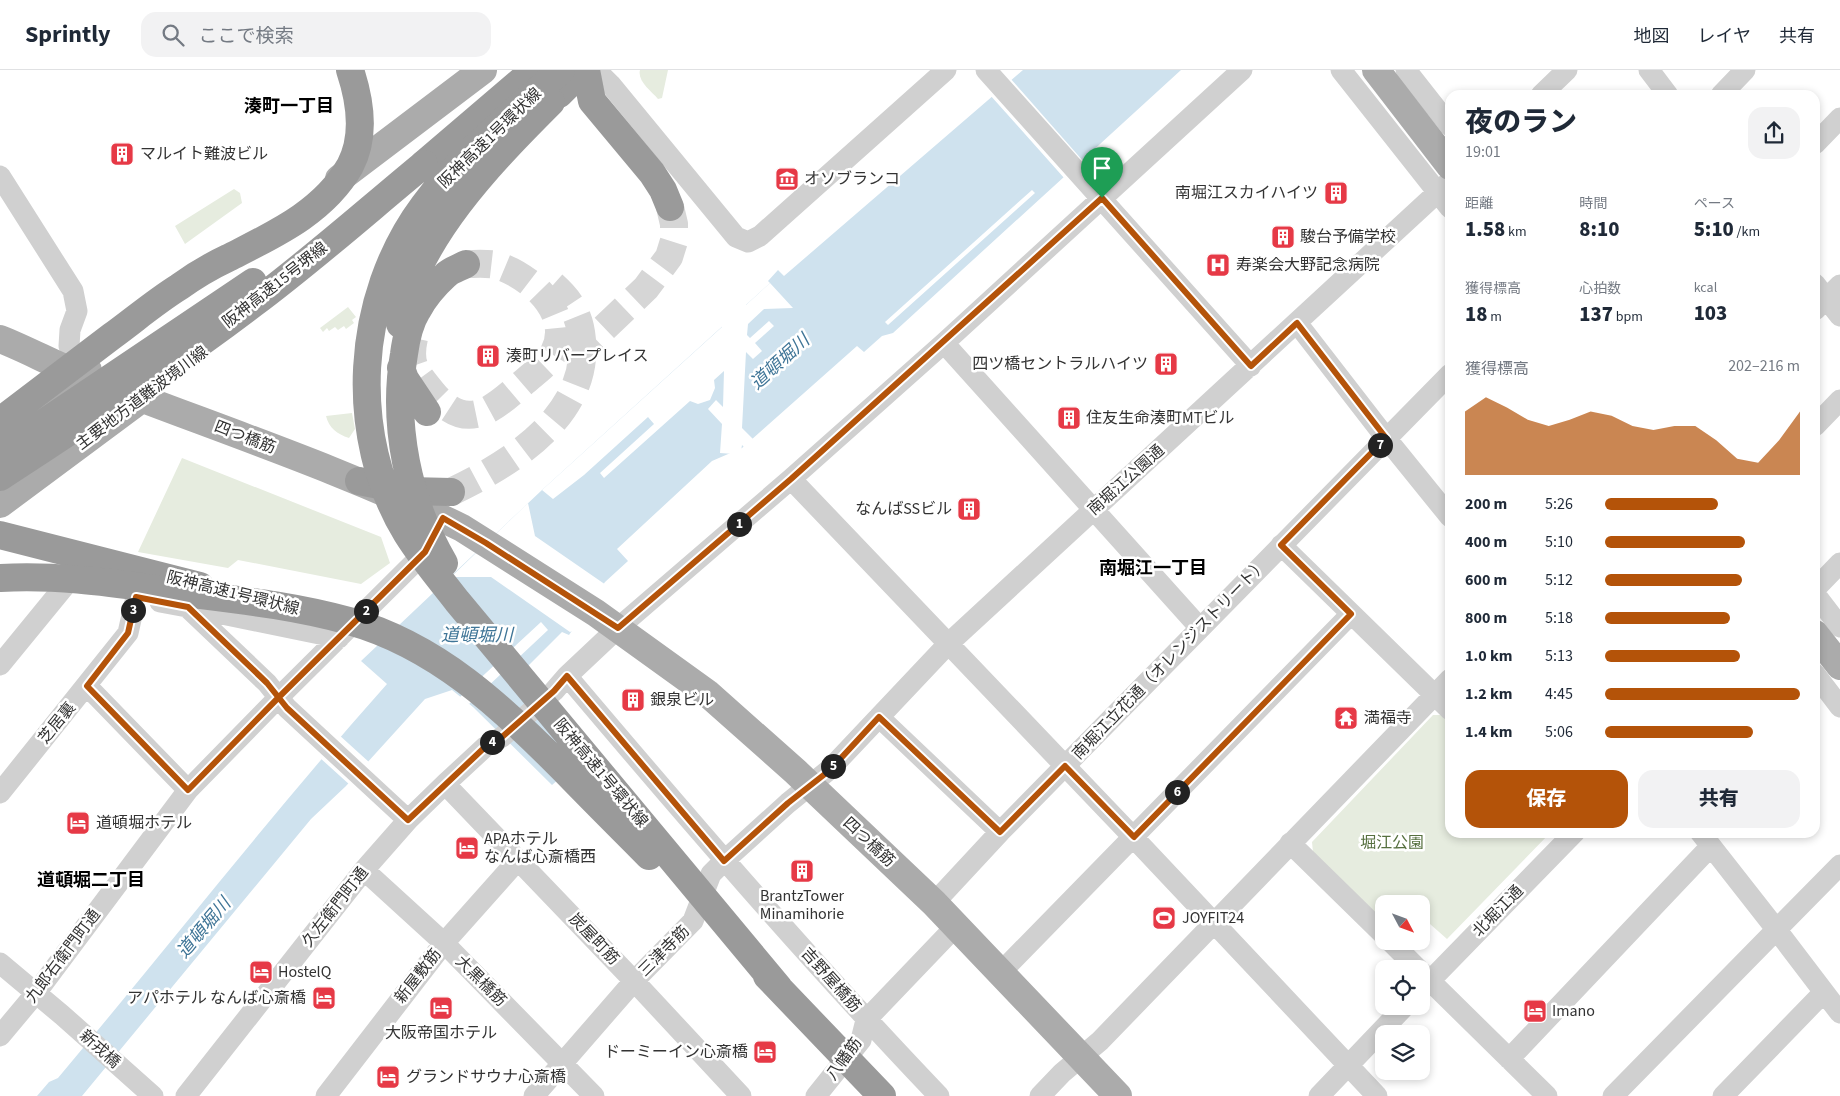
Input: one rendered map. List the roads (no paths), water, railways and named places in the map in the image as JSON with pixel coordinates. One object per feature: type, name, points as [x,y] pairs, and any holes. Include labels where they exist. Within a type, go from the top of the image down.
[{"type":"highway","points":[[0,449],[96,373],[287,239],[316,212],[340,182],[350,165],[357,147],[360,128],[358,91],[350,70]]},
{"type":"highway","name":"阪神高速15号堺線","points":[[0,478],[105,408],[253,304],[304,264],[534,70]]},
{"type":"highway","points":[[518,675],[491,628],[449,571],[437,551],[416,500],[402,434],[399,403],[401,373],[407,336],[416,311],[453,265],[465,213],[480,189],[563,78],[585,70],[592,101],[652,173],[663,190],[670,206]]},
{"type":"highway","name":"阪神高速1号環状線","points":[[563,78],[464,159],[424,206],[406,233],[390,264],[378,297],[371,331],[367,367],[372,439],[380,471],[403,526],[433,571],[779,988]]},
{"type":"highway","points":[[427,412],[405,379],[398,358],[401,316],[409,289],[434,241],[463,199],[492,163],[528,125]]},
{"type":"highway","points":[[0,449],[89,393],[424,164]]},
{"type":"highway","points":[[0,421],[179,286],[226,258],[270,238],[298,220],[327,195],[350,165]]},
{"type":"highway","points":[[359,481],[409,491],[451,492]]},
{"type":"highway","name":"阪神高速1号環状線","points":[[0,535],[266,603],[349,621],[404,642],[457,673],[489,698],[527,733],[779,988],[882,1096]]},
{"type":"highway","points":[[0,578],[72,580],[266,603]]},
{"type":"main road","points":[[0,441],[81,376],[484,70]]},
{"type":"main road","points":[[1376,70],[1445,160]]},
{"type":"main road","name":"主要地方道難波境川線","points":[[0,504],[196,358],[563,78]]},
{"type":"main road","name":"四つ橋筋","points":[[0,339],[81,376],[359,481],[443,518],[596,613],[708,693],[810,785],[934,903],[1118,1096]]},
{"type":"main road","points":[[1820,640],[1840,666]]},
{"type":"street","points":[[596,70],[611,84],[736,237],[748,242],[760,236],[946,70]]},
{"type":"street","name":"久左衛門町通","points":[[186,1096],[364,870],[408,820],[445,784],[485,747],[502,737],[618,628],[791,479],[944,343],[1242,70]]},
{"type":"street","points":[[1341,70],[1445,193]]},
{"type":"street","points":[[1406,70],[1445,120]]},
{"type":"street","points":[[1547,90],[1567,70]]},
{"type":"street","points":[[1649,70],[1664,90]]},
{"type":"street","points":[[1726,90],[1745,70]]},
{"type":"street","points":[[991,77],[1080,177],[1102,198],[1251,366]]},
{"type":"street","points":[[1820,139],[1840,118]]},
{"type":"street","points":[[0,176],[73,291],[77,311],[70,330],[69,346],[81,376]]},
{"type":"street","name":"南堀江公園通","points":[[810,785],[830,770],[949,643],[1297,323],[1445,195]]},
{"type":"street","points":[[1824,294],[1840,316]]},
{"type":"street","points":[[1297,323],[1445,511]]},
{"type":"street","points":[[944,343],[1200,628]]},
{"type":"street","name":"南堀江立花通（オレンジストリート）","points":[[934,903],[1000,832],[1445,379]]},
{"type":"street","points":[[1820,421],[1840,400]]},
{"type":"street","points":[[791,479],[1134,837],[1377,1096]]},
{"type":"street","name":"九郎右衛門町通","points":[[0,1036],[36,993],[188,790],[425,552],[443,518]]},
{"type":"street","points":[[1281,545],[1445,705]]},
{"type":"street","points":[[1820,584],[1840,563]]},
{"type":"street","points":[[0,573],[68,582],[340,638]]},
{"type":"street","points":[[0,665],[68,582]]},
{"type":"street","name":"芝居裏","points":[[0,793],[128,633],[136,597]]},
{"type":"street","points":[[1820,601],[1840,627]]},
{"type":"street","points":[[188,607],[267,683],[278,698],[304,724],[408,820]]},
{"type":"street","points":[[1000,972],[1351,614]]},
{"type":"street","points":[[1820,681],[1840,707]]},
{"type":"street","name":"吉野屋橋筋","points":[[560,683],[724,861],[866,1020],[940,1096]]},
{"type":"street","points":[[1040,1096],[1062,1073],[1100,1040],[1445,684]]},
{"type":"street","points":[[87,686],[188,790]]},
{"type":"street","points":[[879,717],[1000,832]]},
{"type":"street","name":"炭屋町筋","points":[[445,784],[634,981],[741,1096]]},
{"type":"street","name":"三津寺筋","points":[[534,1096],[634,981],[693,921],[711,874],[810,785]]},
{"type":"street","name":"北堀江通","points":[[1430,971],[1569,838]]},
{"type":"street","points":[[1509,1059],[1705,839],[1840,1013]]},
{"type":"street","points":[[1290,843],[1375,926]]},
{"type":"street","name":"新屋敷筋","points":[[326,1096],[444,943],[517,861]]},
{"type":"street","points":[[1613,1096],[1840,865]]},
{"type":"street","name":"大黒橋筋","points":[[364,870],[444,943],[594,1096]]},
{"type":"street","points":[[866,1020],[956,926]]},
{"type":"street","points":[[1398,950],[1407,960]]},
{"type":"street","name":"新戎橋","points":[[0,963],[146,1089]]},
{"type":"street","points":[[1430,985],[1547,1096]]},
{"type":"street","points":[[1723,1096],[1824,992]]},
{"type":"street","points":[[1319,1096],[1397,1015]]},
{"type":"street","name":"八幡筋","points":[[816,1096],[861,1040],[866,1020]]},
{"type":"water","name":"道頓堀川","points":[[1023,70],[1181,70],[893,333],[882,336],[864,352],[857,346],[742,448],[712,461],[617,549],[628,561],[605,582],[569,635],[562,632],[529,665],[526,679],[589,753],[552,785],[473,707],[452,690],[425,699],[346,786],[311,819],[82,1096],[37,1096],[49,1082],[58,1078],[262,830],[387,684],[361,661],[542,490],[770,283],[768,281],[778,270],[784,276]]},
{"type":"tunnel","points":[[574,357],[646,288],[669,257],[674,241],[674,224],[670,207]]},
{"type":"tunnel","points":[[414,338],[412,347],[413,362],[422,379],[445,405],[457,412],[468,415],[479,413],[501,401],[540,368],[554,352],[559,338],[558,324],[553,310],[535,287],[522,277],[496,265],[466,264]]},
{"type":"tunnel","points":[[451,492],[474,481],[520,452],[541,434],[559,414],[573,392],[581,367],[581,331],[577,316],[570,303],[553,285]]},
{"type":"place","name":"マルイト難波ビル","points":[[122,154]]},
{"type":"place","name":"オソブランコ","points":[[787,179]]},
{"type":"place","name":"南堀江スカイハイツ","points":[[1336,193]]},
{"type":"place","name":"駿台予備学校","points":[[1283,237]]},
{"type":"place","name":"寿楽会大野記念病院","points":[[1218,265]]},
{"type":"place","name":"湊町リバープレイス","points":[[488,356]]},
{"type":"place","name":"四ツ橋セントラルハイツ","points":[[1166,364]]},
{"type":"place","name":"住友生命湊町MTビル","points":[[1069,418]]},
{"type":"place","name":"なんばSSビル","points":[[969,509]]},
{"type":"place","name":"銀泉ビル","points":[[633,700]]},
{"type":"place","name":"満福寺","points":[[1346,718]]},
{"type":"place","name":"道頓堀ホテル","points":[[78,823]]},
{"type":"place","name":"APAホテル なんば心斎橋西","points":[[467,848]]},
{"type":"place","name":"BrantzTower Minamihorie","points":[[802,871]]},
{"type":"place","name":"JOYFIT24","points":[[1164,918]]},
{"type":"place","name":"HostelQ","points":[[261,972]]},
{"type":"place","name":"アパホテル なんば心斎橋","points":[[324,998]]},
{"type":"place","name":"大阪帝国ホテル","points":[[441,1008]]},
{"type":"place","name":"Imano","points":[[1535,1011]]},
{"type":"place","name":"ドーミーイン心斎橋","points":[[765,1052]]},
{"type":"place","name":"グランドサウナ心斎橋","points":[[388,1077]]},
{"type":"district","name":"湊町一丁目","points":[[289,106]]},
{"type":"district","name":"南堀江一丁目","points":[[1153,568]]},
{"type":"district","name":"道頓堀二丁目","points":[[91,880]]},
{"type":"park label","name":"堀江公園","points":[[1392,843]]}]
